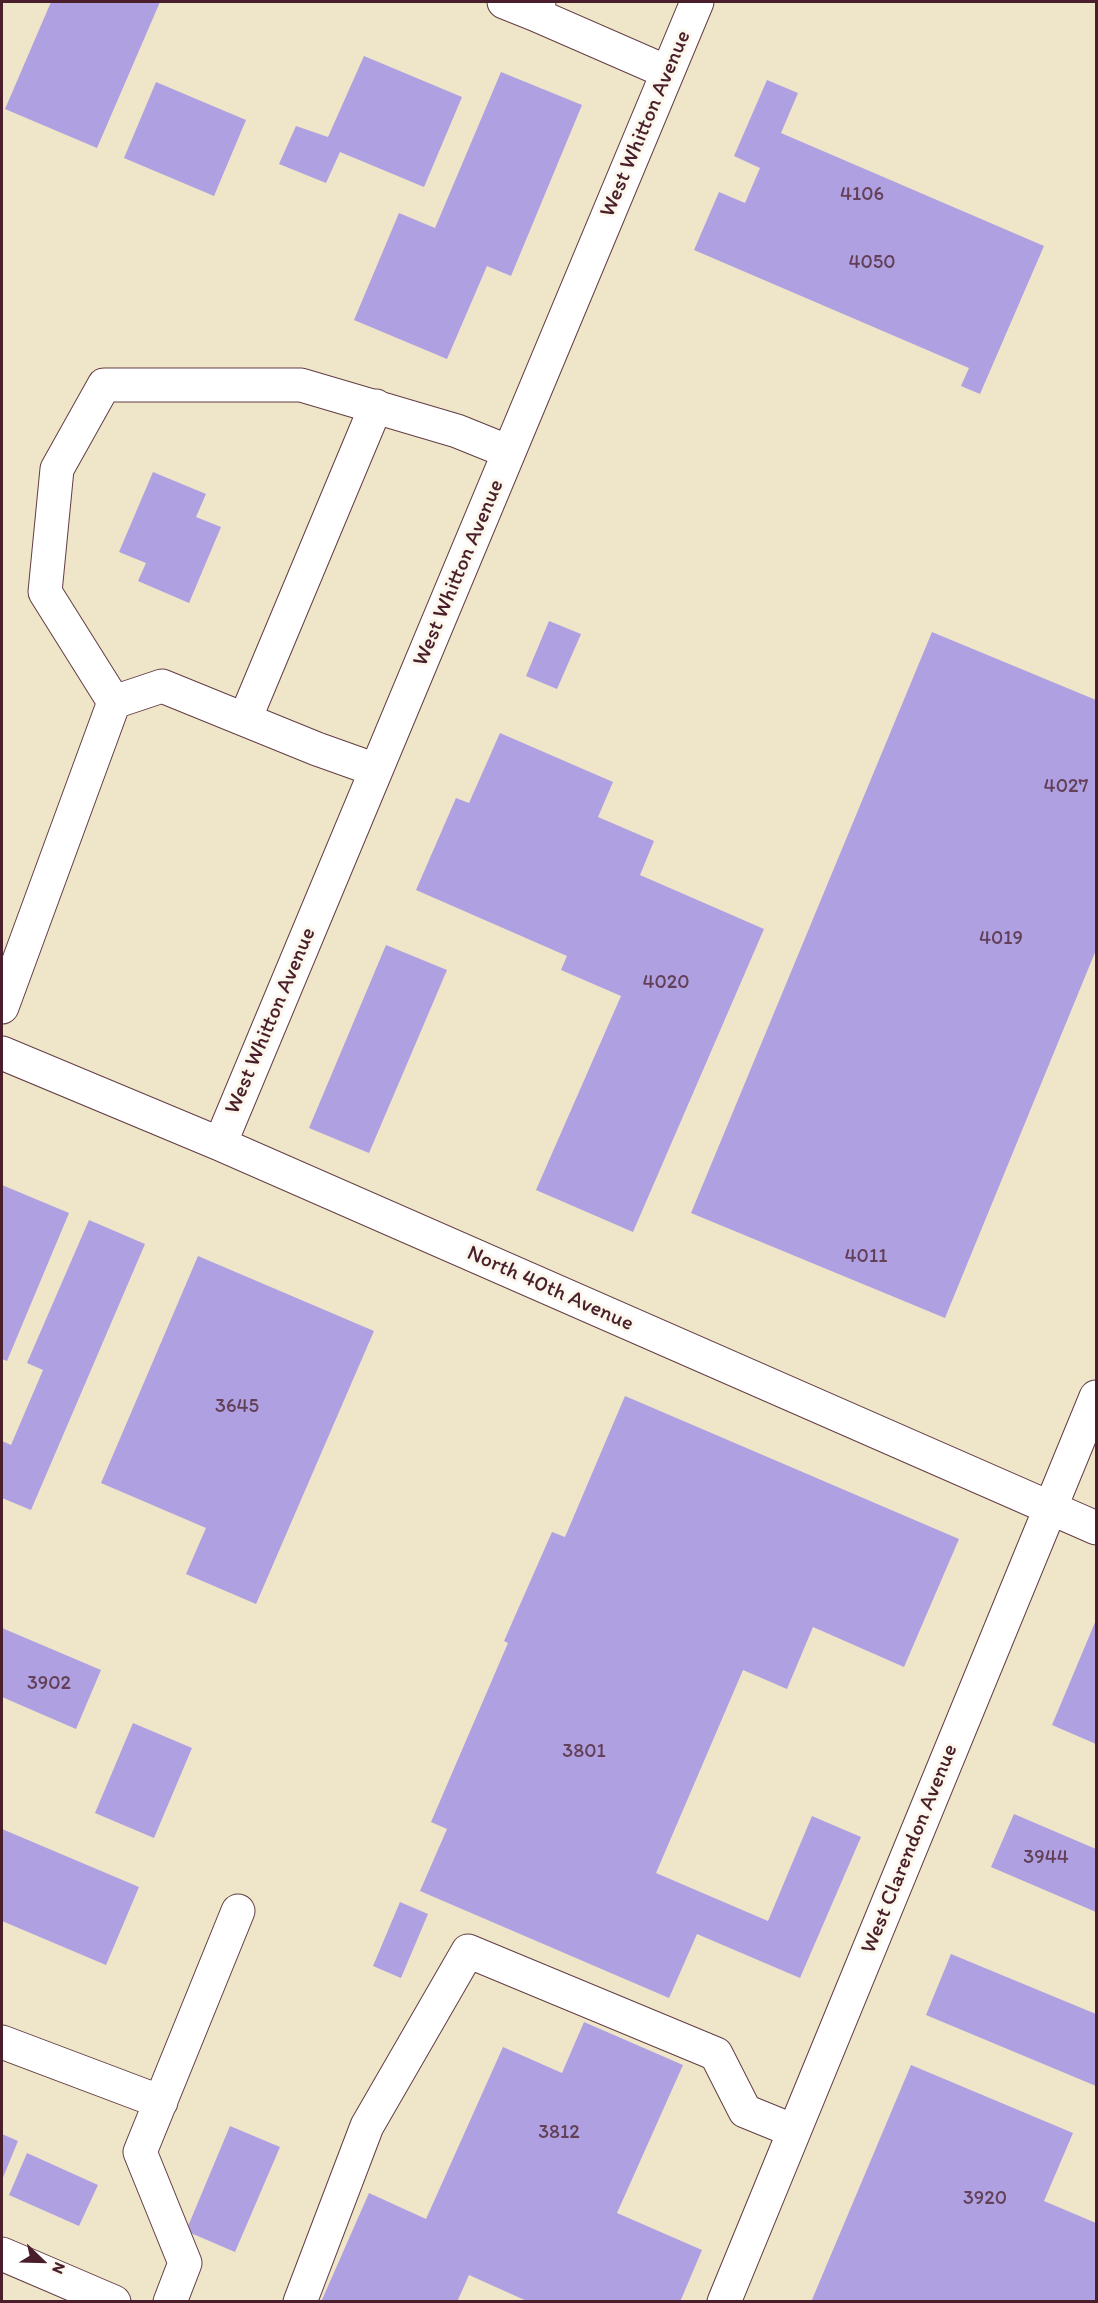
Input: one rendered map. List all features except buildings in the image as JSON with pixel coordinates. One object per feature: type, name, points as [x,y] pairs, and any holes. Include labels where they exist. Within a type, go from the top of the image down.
[{"type":"street","points":[[504,2],[537,8],[667,72]]},
{"type":"street","name":"West Whitton Avenue","points":[[220,1144],[697,2]]},
{"type":"street","points":[[114,702],[45,592],[57,469],[104,385],[301,385],[457,431],[509,452]]},
{"type":"street","points":[[245,719],[376,406]]},
{"type":"street","points":[[114,702],[162,686],[376,770]]},
{"type":"street","points":[[2,1007],[114,702]]},
{"type":"street","name":"North 40th Avenue","points":[[2,1053],[220,1144],[1096,1528]]},
{"type":"street","name":"West Clarendon Avenue","points":[[724,2301],[1096,1397]]},
{"type":"street","points":[[170,2301],[185,2263],[140,2152],[238,1911]]},
{"type":"street","points":[[300,2301],[367,2126],[468,1952],[716,2054],[745,2111],[794,2131]]},
{"type":"street","points":[[2,2042],[161,2102]]},
{"type":"street","points":[[2,2254],[114,2301]]}]
